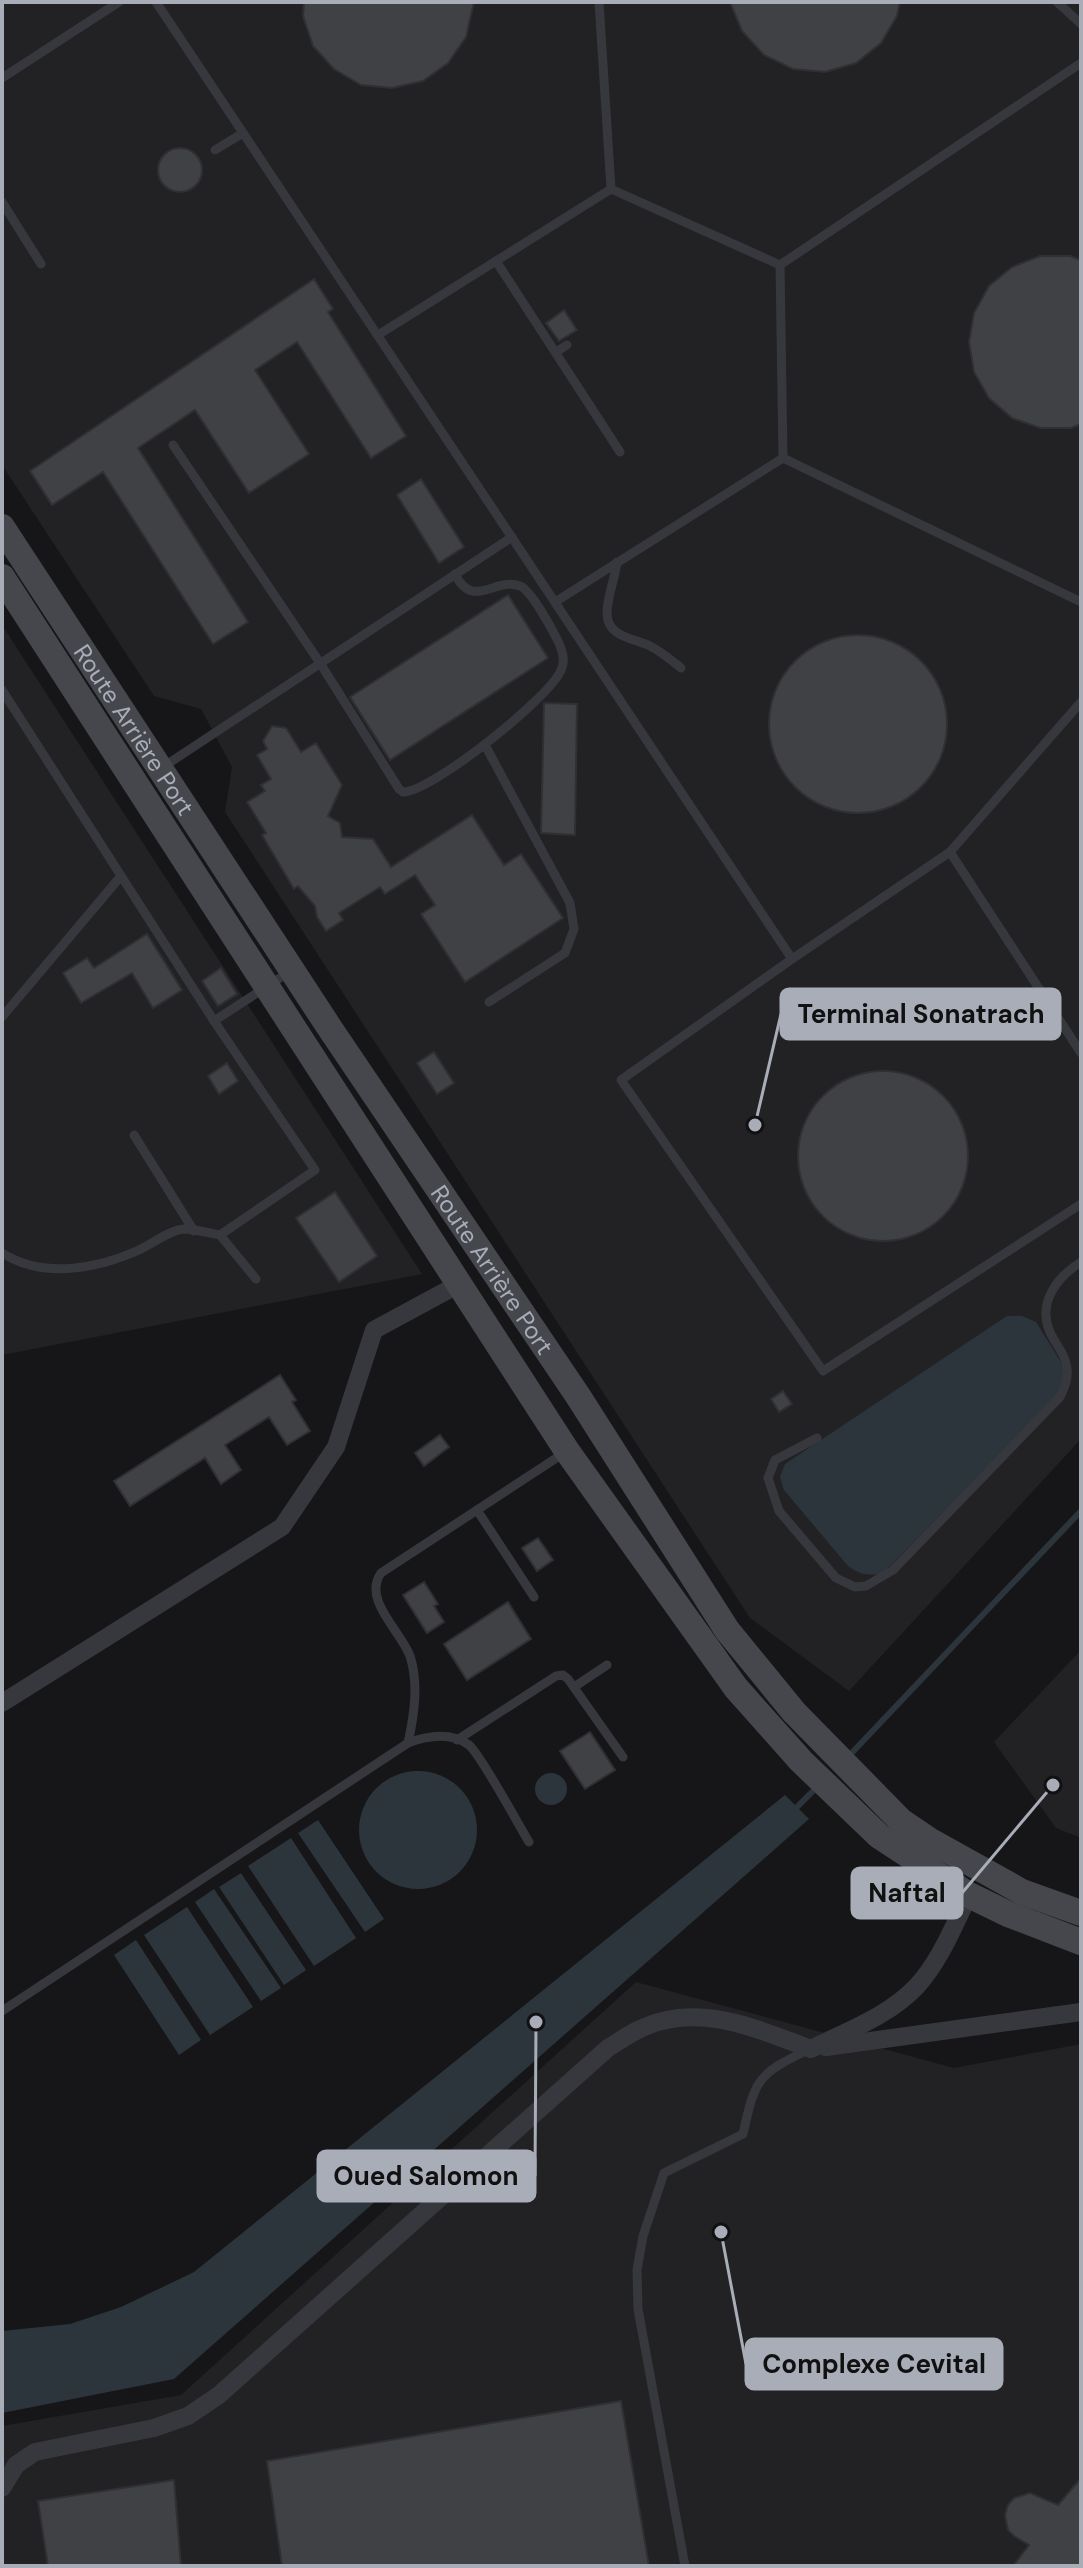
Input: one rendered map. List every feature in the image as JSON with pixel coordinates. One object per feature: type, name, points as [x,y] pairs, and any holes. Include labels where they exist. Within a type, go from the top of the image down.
[{"type":"street","name":"Route Arrière Port","points":[[2,527],[292,970],[578,1396],[727,1630],[817,1737],[901,1821],[1022,1892],[1081,1913]]},
{"type":"street","name":"Route Arrière Port","points":[[2,577],[567,1451],[736,1688],[801,1761],[879,1836],[969,1895],[1008,1914],[1081,1942]]},
{"type":"street","points":[[2,1703],[282,1527],[336,1447],[374,1330],[459,1284]]},
{"type":"street","points":[[811,2049],[887,2011],[917,1985],[934,1961],[969,1895]]},
{"type":"street","points":[[2,2488],[16,2465],[35,2452],[154,2428],[188,2416],[219,2395],[608,2048],[642,2028],[677,2018],[709,2017],[811,2049],[1081,2012]]},
{"type":"lane","points":[[2,78],[119,2]]},
{"type":"lane","points":[[156,2],[792,959]]},
{"type":"lane","points":[[599,2],[611,189]]},
{"type":"lane","points":[[1057,2],[1081,24]]},
{"type":"lane","points":[[780,265],[1081,63]]},
{"type":"lane","points":[[215,150],[243,133]]},
{"type":"lane","points":[[378,335],[611,189]]},
{"type":"lane","points":[[611,189],[780,265]]},
{"type":"lane","points":[[2,202],[41,264]]},
{"type":"lane","points":[[496,261],[620,452]]},
{"type":"lane","points":[[780,265],[783,458]]},
{"type":"lane","points":[[556,352],[567,345]]},
{"type":"lane","points":[[173,445],[403,792],[417,789],[485,745],[545,691],[560,674],[564,658],[557,640],[526,589],[512,584],[476,592],[459,583],[455,574]]},
{"type":"lane","points":[[555,602],[783,458]]},
{"type":"lane","points":[[783,458],[1081,602]]},
{"type":"lane","points":[[160,769],[512,537]]},
{"type":"lane","points":[[617,562],[607,616],[610,626],[617,634],[647,644],[681,668]]},
{"type":"lane","points":[[2,690],[214,1021],[315,1170],[220,1235]]},
{"type":"lane","points":[[1081,702],[950,852],[621,1080],[823,1371],[1081,1204]]},
{"type":"lane","points":[[485,745],[570,903],[574,929],[565,953],[489,1002]]},
{"type":"lane","points":[[950,852],[1081,1053]]},
{"type":"lane","points":[[2,1017],[121,876]]},
{"type":"lane","points":[[214,1021],[292,970]]},
{"type":"lane","points":[[134,1135],[194,1231]]},
{"type":"lane","points":[[2,1253],[15,1261],[52,1269],[86,1267],[136,1251],[181,1229],[220,1235],[256,1279]]},
{"type":"lane","points":[[817,1438],[775,1460],[768,1478],[779,1511],[836,1578],[855,1587],[866,1586],[893,1570],[1060,1397],[1066,1385],[1065,1360],[1049,1331],[1046,1311],[1056,1283],[1081,1262]]},
{"type":"lane","points":[[408,1743],[415,1712],[410,1655],[379,1604],[375,1581],[381,1573],[567,1451]]},
{"type":"lane","points":[[477,1510],[534,1597]]},
{"type":"lane","points":[[574,1687],[607,1665]]},
{"type":"lane","points":[[457,1740],[556,1676],[563,1675],[623,1757]]},
{"type":"lane","points":[[471,1731],[471,1747],[529,1842]]},
{"type":"lane","points":[[2,2011],[408,1743],[429,1737],[450,1737],[471,1747]]},
{"type":"lane","points":[[685,2566],[638,2309],[637,2270],[643,2236],[664,2173],[743,2134],[752,2093],[772,2067],[811,2049]]},
{"type":"shaded area","points":[[2,2],[1081,2],[1081,1439],[849,1691],[750,1618],[225,812],[232,767],[201,709],[154,696],[2,465]]},
{"type":"shaded area","points":[[2,625],[422,1274],[2,1355]]},
{"type":"shaded area","points":[[1007,1316],[1022,1316],[1036,1322],[1064,1367],[1064,1384],[1054,1398],[883,1573],[865,1574],[852,1569],[784,1490],[780,1477],[785,1464]]},
{"type":"shaded area","points":[[1081,1650],[1081,1838],[1056,1828],[994,1742]]},
{"type":"shaded area","points":[[418,1771],[441,1775],[460,1788],[473,1807],[477,1830],[473,1853],[460,1872],[441,1885],[418,1889],[395,1885],[376,1872],[363,1853],[359,1830],[363,1807],[376,1788],[395,1775]]},
{"type":"shaded area","points":[[551,1773],[562,1778],[567,1789],[562,1800],[551,1805],[540,1800],[535,1789],[540,1778]]},
{"type":"shaded area","points":[[785,1795],[809,1819],[174,2379],[2,2413],[2,2331],[70,2324],[121,2307],[194,2272]]},
{"type":"shaded area","points":[[318,1820],[384,1919],[365,1932],[298,1833]]},
{"type":"shaded area","points":[[291,1838],[356,1938],[314,1966],[248,1866]]},
{"type":"shaded area","points":[[241,1873],[306,1970],[284,1985],[219,1887]]},
{"type":"shaded area","points":[[214,1889],[281,1988],[261,2001],[195,1902]]},
{"type":"shaded area","points":[[187,1907],[253,2007],[210,2035],[144,1935]]},
{"type":"shaded area","points":[[136,1940],[201,2040],[179,2055],[114,1955]]},
{"type":"shaded area","points":[[636,1982],[954,2068],[1081,2044],[1081,2566],[2,2566],[2,2426],[181,2395]]},
{"type":"building","points":[[304,2],[474,2],[466,37],[448,63],[423,81],[392,88],[361,85],[334,69],[313,46],[303,16]]},
{"type":"building","points":[[730,2],[900,2],[897,16],[881,43],[856,63],[825,72],[793,69],[764,55],[742,31]]},
{"type":"building","points":[[180,148],[196,154],[202,170],[196,186],[180,192],[164,186],[158,170],[164,154]]},
{"type":"building","points":[[1040,256],[1070,256],[1081,260],[1081,424],[1071,428],[1040,428],[1012,418],[989,398],[974,372],[969,342],[974,313],[989,286],[1012,267]]},
{"type":"building","points":[[314,279],[333,309],[328,312],[406,436],[371,458],[297,342],[255,370],[309,454],[249,493],[195,410],[138,448],[248,622],[213,644],[103,472],[52,505],[30,471]]},
{"type":"building","points":[[564,310],[577,330],[559,341],[546,323]]},
{"type":"building","points":[[421,479],[464,547],[439,563],[397,495]]},
{"type":"building","points":[[508,595],[548,658],[390,760],[350,697]]},
{"type":"building","points":[[858,635],[892,642],[921,661],[940,690],[947,724],[940,758],[921,787],[892,806],[858,813],[824,806],[795,787],[776,758],[769,724],[776,690],[795,661],[824,642]]},
{"type":"building","points":[[544,703],[577,704],[575,835],[541,833]]},
{"type":"building","points":[[272,726],[286,728],[301,752],[316,743],[342,785],[328,816],[340,823],[342,837],[373,839],[391,867],[472,815],[504,865],[521,854],[563,918],[465,982],[421,914],[435,905],[415,875],[385,894],[380,887],[339,913],[343,920],[326,931],[317,917],[315,906],[298,886],[294,889],[262,835],[266,833],[247,802],[265,791],[261,785],[271,779],[257,755],[267,749],[263,741]]},
{"type":"building","points":[[147,934],[182,990],[153,1008],[132,973],[81,1003],[63,973],[87,958],[94,968]]},
{"type":"building","points":[[221,968],[237,994],[218,1006],[202,981]]},
{"type":"building","points":[[434,1052],[454,1083],[437,1094],[417,1063]]},
{"type":"building","points":[[227,1063],[238,1081],[219,1094],[208,1076]]},
{"type":"building","points":[[883,1071],[915,1078],[943,1096],[961,1124],[968,1156],[961,1188],[943,1216],[915,1234],[883,1241],[851,1234],[823,1216],[805,1188],[798,1156],[805,1124],[823,1096],[851,1078]]},
{"type":"building","points":[[335,1192],[377,1256],[339,1282],[296,1218]]},
{"type":"building","points":[[280,1375],[310,1431],[287,1445],[269,1417],[225,1445],[241,1470],[221,1484],[205,1458],[130,1506],[114,1481]]},
{"type":"building","points":[[783,1391],[792,1404],[779,1412],[771,1399]]},
{"type":"building","points":[[440,1435],[449,1447],[424,1466],[415,1453]]},
{"type":"building","points":[[538,1538],[553,1560],[537,1571],[522,1548]]},
{"type":"building","points":[[424,1582],[438,1604],[434,1606],[444,1622],[427,1633],[403,1595]]},
{"type":"building","points":[[508,1602],[531,1639],[467,1680],[444,1644]]},
{"type":"building","points":[[590,1732],[615,1770],[585,1789],[560,1751]]},
{"type":"building","points":[[621,2401],[649,2566],[282,2566],[267,2461]]},
{"type":"building","points":[[1081,2478],[1081,2566],[1013,2566],[1029,2545],[1008,2530],[1005,2515],[1008,2505],[1014,2498],[1030,2493],[1058,2505]]},
{"type":"building","points":[[174,2480],[181,2566],[48,2566],[38,2501]]},
{"type":"waterway","points":[[847,1758],[1081,1511]]},
{"type":"waterway","points":[[793,1811],[819,1785]]},
{"type":"place","name":"Terminal Sonatrach","points":[[755,1125]]},
{"type":"place","name":"Naftal","points":[[1053,1785]]},
{"type":"place","name":"Oued Salomon","points":[[536,2022]]},
{"type":"place","name":"Complexe Cevital","points":[[721,2232]]}]
